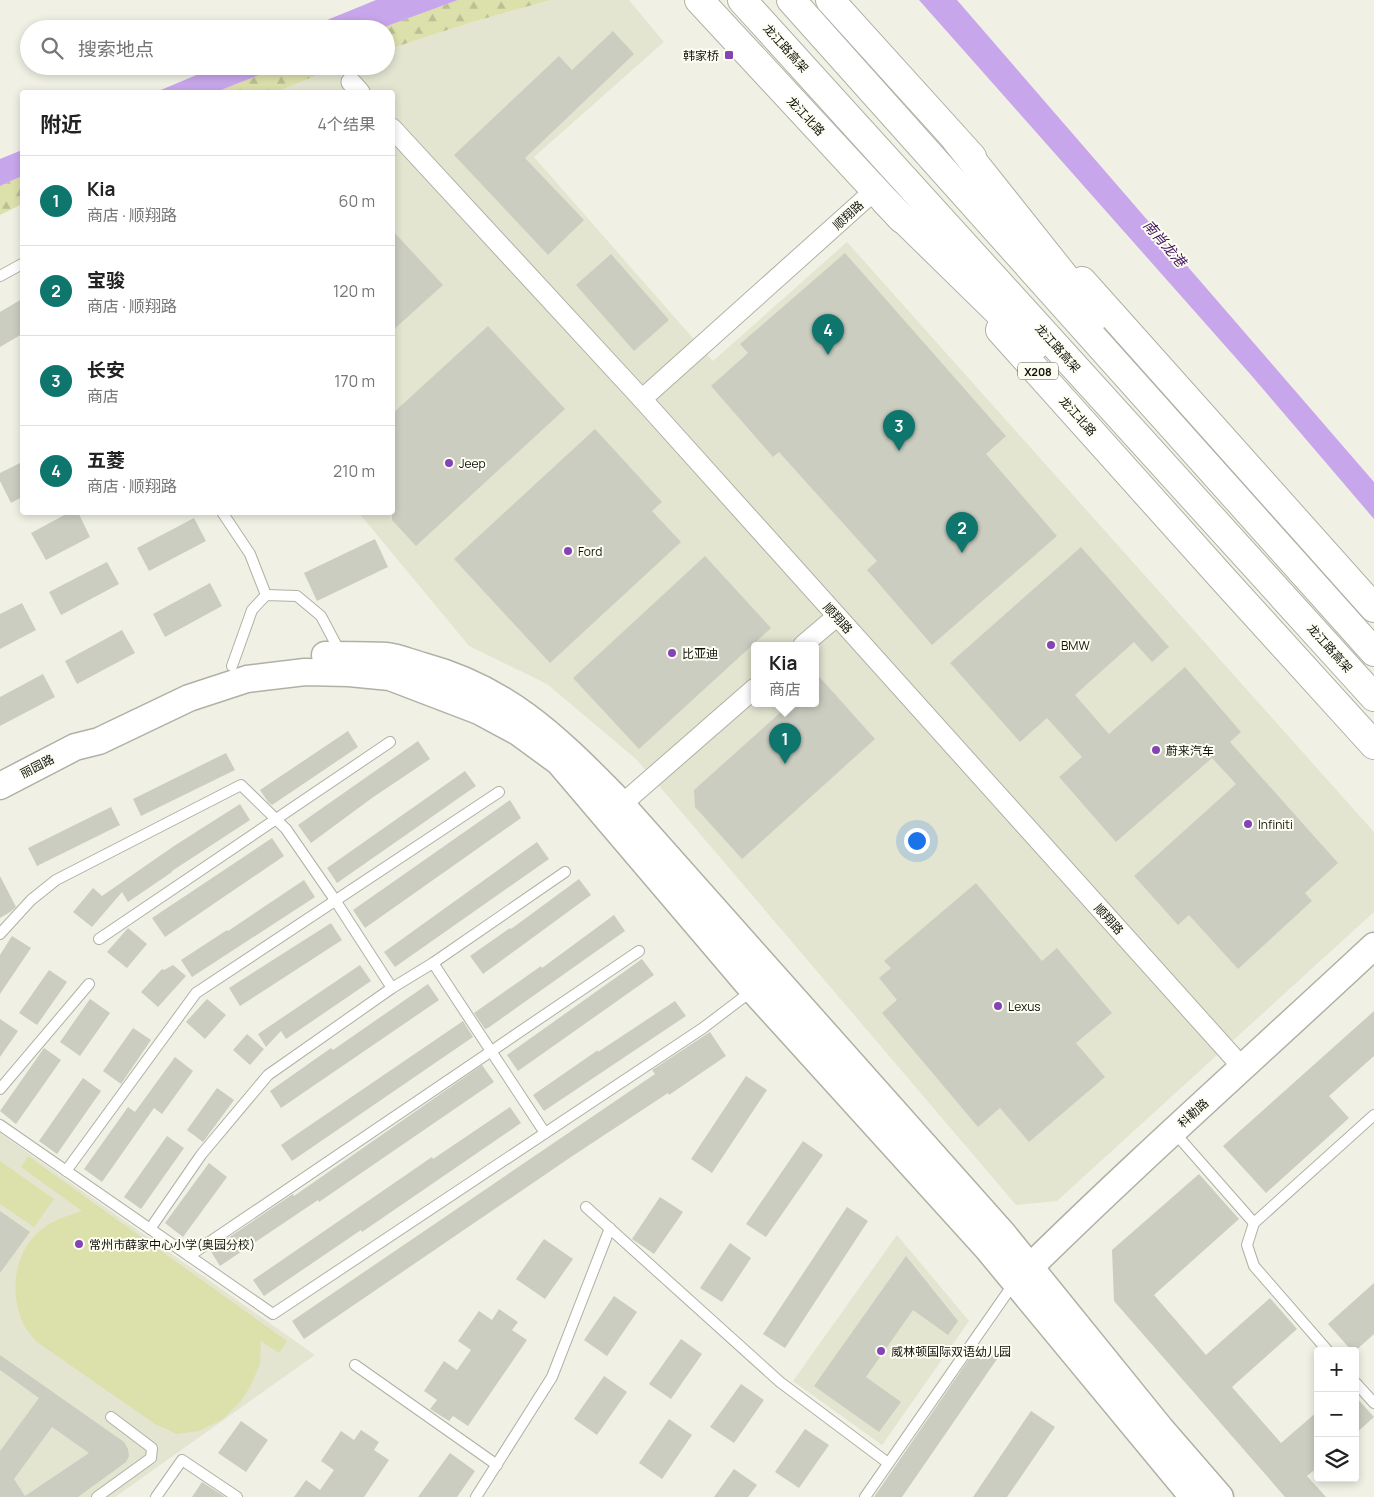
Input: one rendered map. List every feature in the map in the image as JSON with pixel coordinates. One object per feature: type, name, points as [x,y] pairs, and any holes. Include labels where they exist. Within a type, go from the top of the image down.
[{"type":"main road","name":"龙江北路","points":[[700,0],[880,196],[1374,745]]},
{"type":"main road","name":"龙江路高架","points":[[742,0],[1374,697]]},
{"type":"main road","points":[[791,0],[1374,652]]},
{"type":"main road","points":[[830,0],[1374,608]]},
{"type":"main road","points":[[956,140],[1272,539]]},
{"type":"main road","points":[[880,196],[1248,558]]},
{"type":"street","points":[[395,131],[642,399]]},
{"type":"street","name":"顺翔路","points":[[880,196],[642,399],[836,617],[1244,1068]]},
{"type":"street","points":[[807,642],[836,617]]},
{"type":"street","points":[[75,747],[86,733],[167,689],[232,666],[282,656],[388,656],[445,672],[489,691],[526,715],[567,748],[621,805],[1004,1235],[1022,1275],[1193,1497]]},
{"type":"street","points":[[75,747],[99,741],[188,698],[247,679],[305,672],[349,673],[390,677],[479,711],[518,732],[559,762],[753,990],[988,1248],[1022,1275],[1220,1497]]},
{"type":"street","points":[[621,805],[751,691]]},
{"type":"street","name":"丽园路","points":[[0,786],[75,747]]},
{"type":"street","name":"科勒路","points":[[1022,1275],[1173,1130],[1244,1068],[1374,946]]},
{"type":"lane","points":[[0,276],[20,265]]},
{"type":"lane","points":[[224,515],[250,554],[266,595]]},
{"type":"lane","points":[[232,666],[252,610],[266,595],[297,596],[321,616],[341,655]]},
{"type":"lane","points":[[99,939],[390,742]]},
{"type":"lane","points":[[0,934],[31,900],[56,880],[241,785],[286,829],[336,900],[392,988]]},
{"type":"lane","points":[[66,1171],[196,993],[499,792]]},
{"type":"lane","points":[[150,1229],[201,1155],[268,1075],[392,988],[433,963],[565,872]]},
{"type":"lane","points":[[190,1256],[638,951]]},
{"type":"lane","points":[[433,963],[545,1133]]},
{"type":"lane","points":[[0,1089],[89,984]]},
{"type":"lane","points":[[0,1125],[273,1314],[703,1028],[753,990]]},
{"type":"lane","points":[[1325,1347],[1254,1266],[1247,1245],[1254,1224],[1374,1115]]},
{"type":"lane","points":[[1173,1130],[1254,1224]]},
{"type":"lane","points":[[586,1206],[780,1382],[888,1463]]},
{"type":"lane","points":[[476,1497],[552,1377],[610,1228]]},
{"type":"lane","points":[[865,1497],[1022,1275]]},
{"type":"lane","points":[[355,1365],[496,1464]]},
{"type":"lane","points":[[1359,1386],[1374,1403]]},
{"type":"lane","points":[[97,1497],[151,1458],[152,1448],[111,1418]]},
{"type":"lane","points":[[156,1497],[182,1460],[237,1497]]},
{"type":"shaded area","points":[[550,0],[629,0],[664,42],[534,157],[713,361],[847,242],[1374,832],[1374,912],[1057,1201],[1016,1205],[637,760],[547,684],[469,646],[361,515],[395,515],[395,90],[282,90],[317,75],[395,75],[395,47],[469,23]]},
{"type":"shaded area","name":"常州市薛家中心小学(奥园分校)","points":[[0,1133],[315,1355],[115,1497],[0,1497]]},
{"type":"shaded area","name":"威林顿国际双语幼儿园","points":[[897,1235],[969,1321],[882,1445],[793,1381]]},
{"type":"green space","points":[[458,0],[550,0],[469,23],[395,47],[395,23]]},
{"type":"green space","points":[[259,75],[317,75],[282,90],[221,90]]},
{"type":"green space","points":[[20,177],[20,205],[0,215],[0,186]]},
{"type":"green space","points":[[28,1156],[287,1341],[279,1353],[261,1341],[260,1364],[251,1385],[241,1401],[223,1419],[199,1431],[177,1434],[155,1424],[37,1342],[27,1331],[18,1309],[16,1295],[18,1266],[23,1253],[30,1241],[40,1230],[57,1220],[82,1211],[21,1167]]},
{"type":"green space","points":[[0,1161],[54,1199],[34,1227],[0,1204]]},
{"type":"water","points":[[376,0],[458,0],[395,23],[395,20],[327,20]]},
{"type":"water","name":"南肖龙港","points":[[919,0],[957,0],[1374,482],[1374,519],[1251,375]]},
{"type":"water","points":[[197,75],[259,75],[221,90],[161,90]]},
{"type":"water","points":[[20,151],[20,177],[0,186],[0,159]]},
{"type":"building","points":[[613,31],[634,54],[525,158],[584,220],[548,255],[454,155],[559,56],[572,70]]},
{"type":"building","points":[[395,233],[443,285],[395,328]]},
{"type":"building","points":[[845,253],[1006,436],[986,454],[1057,536],[932,645],[867,570],[877,561],[779,452],[773,457],[711,386],[748,353],[740,344]]},
{"type":"building","points":[[611,254],[669,320],[634,351],[576,285]]},
{"type":"building","points":[[20,300],[20,335],[0,347],[0,312]]},
{"type":"building","name":"Jeep","points":[[488,326],[565,409],[416,546],[392,520],[392,515],[395,515],[395,411]]},
{"type":"building","name":"Ford","points":[[595,429],[662,502],[652,511],[681,542],[550,663],[454,559]]},
{"type":"building","points":[[20,463],[20,498],[11,503],[0,481],[0,473]]},
{"type":"building","points":[[64,515],[79,515],[90,537],[46,560],[31,533]]},
{"type":"building","points":[[194,518],[206,541],[149,571],[137,548]]},
{"type":"building","points":[[375,539],[388,567],[317,601],[304,573]]},
{"type":"building","points":[[1081,547],[1169,647],[1152,662],[1134,642],[1075,695],[1109,734],[1185,667],[1241,732],[1230,742],[1338,863],[1305,893],[1312,901],[1238,969],[1189,915],[1178,925],[1134,876],[1236,784],[1212,758],[1116,842],[1059,777],[1082,757],[1047,718],[1020,742],[950,663]]},
{"type":"building","name":"比亚迪","points":[[705,556],[771,628],[756,642],[751,642],[751,646],[639,749],[573,678]]},
{"type":"building","points":[[107,562],[119,584],[61,615],[49,592]]},
{"type":"building","points":[[210,583],[222,606],[165,637],[153,614]]},
{"type":"building","points":[[22,603],[36,630],[0,649],[0,614]]},
{"type":"building","points":[[122,630],[135,653],[77,684],[65,661]]},
{"type":"building","points":[[43,674],[55,697],[0,726],[0,697]]},
{"type":"building","points":[[819,676],[875,739],[742,859],[695,807],[694,790],[787,707],[819,707]]},
{"type":"building","points":[[348,731],[358,747],[272,805],[268,802],[260,790]]},
{"type":"building","points":[[418,741],[430,759],[372,798],[311,843],[298,825]]},
{"type":"building","points":[[226,753],[235,770],[141,816],[133,799]]},
{"type":"building","points":[[465,771],[476,786],[337,883],[327,868]]},
{"type":"building","points":[[510,800],[521,818],[365,928],[353,910]]},
{"type":"building","points":[[240,804],[250,820],[128,902],[122,892],[92,927],[73,912],[93,888],[102,896],[174,846]]},
{"type":"building","points":[[111,807],[120,825],[37,866],[28,848]]},
{"type":"building","points":[[272,838],[284,856],[165,937],[152,918]]},
{"type":"building","points":[[537,842],[549,859],[395,967],[384,952]]},
{"type":"building","points":[[0,876],[16,907],[0,918]]},
{"type":"building","points":[[579,879],[591,895],[483,974],[470,956],[511,929]]},
{"type":"building","points":[[304,880],[315,897],[192,977],[181,960]]},
{"type":"building","name":"Lexus","points":[[976,883],[1042,961],[1057,948],[1112,1013],[1076,1043],[1105,1077],[1029,1142],[1000,1108],[978,1127],[882,1013],[897,1000],[879,978],[891,968],[884,961]]},
{"type":"building","points":[[614,915],[625,931],[485,1029],[474,1013],[541,966],[542,968]]},
{"type":"building","points":[[331,923],[342,940],[240,1006],[229,988]]},
{"type":"building","points":[[128,928],[147,944],[127,968],[107,952]]},
{"type":"building","points":[[12,936],[31,948],[0,994],[0,955]]},
{"type":"building","points":[[642,959],[654,975],[518,1071],[507,1055]]},
{"type":"building","points":[[173,965],[186,976],[158,1007],[141,992],[162,969],[164,970]]},
{"type":"building","points":[[360,965],[371,981],[286,1039],[281,1031],[266,1047],[258,1034]]},
{"type":"building","points":[[49,970],[67,982],[37,1025],[19,1013]]},
{"type":"building","points":[[428,984],[439,1000],[281,1108],[270,1091]]},
{"type":"building","points":[[90,999],[110,1013],[80,1056],[60,1042]]},
{"type":"building","points":[[207,999],[226,1015],[205,1039],[186,1022]]},
{"type":"building","points":[[675,1001],[686,1016],[544,1111],[533,1095],[598,1050],[598,1052]]},
{"type":"building","points":[[1374,1011],[1374,1056],[1329,1096],[1349,1118],[1266,1193],[1223,1146]]},
{"type":"building","points":[[0,1019],[18,1031],[0,1057]]},
{"type":"building","points":[[463,1021],[473,1037],[292,1161],[281,1145]]},
{"type":"building","points":[[133,1028],[151,1040],[121,1084],[103,1071]]},
{"type":"building","points":[[710,1032],[726,1056],[669,1095],[668,1093],[571,1157],[304,1339],[292,1321],[655,1074],[652,1070]]},
{"type":"building","points":[[247,1034],[264,1049],[250,1065],[233,1050]]},
{"type":"building","points":[[44,1048],[61,1060],[16,1124],[0,1111]]},
{"type":"building","points":[[175,1057],[193,1071],[162,1114],[154,1108],[102,1182],[84,1169],[128,1107],[135,1112]]},
{"type":"building","points":[[482,1065],[494,1082],[319,1202],[318,1200],[220,1266],[210,1250],[293,1194],[294,1196]]},
{"type":"building","points":[[746,1076],[767,1090],[712,1173],[691,1159]]},
{"type":"building","points":[[83,1078],[101,1091],[57,1154],[39,1141]]},
{"type":"building","points":[[217,1088],[234,1100],[203,1142],[187,1130]]},
{"type":"building","points":[[510,1107],[521,1123],[362,1232],[361,1230],[264,1296],[253,1280],[432,1157],[433,1159]]},
{"type":"building","points":[[167,1136],[184,1148],[141,1209],[124,1197]]},
{"type":"building","points":[[803,1141],[823,1155],[766,1237],[746,1224]]},
{"type":"building","points":[[209,1163],[227,1177],[183,1237],[165,1223]]},
{"type":"building","points":[[1199,1174],[1239,1219],[1154,1295],[1206,1355],[1270,1298],[1297,1329],[1232,1387],[1281,1443],[1314,1414],[1314,1470],[1307,1476],[1326,1497],[1285,1497],[1114,1301],[1112,1250]]},
{"type":"building","points":[[660,1197],[683,1212],[654,1254],[632,1239]]},
{"type":"building","points":[[847,1207],[868,1221],[785,1348],[763,1334]]},
{"type":"building","points":[[0,1211],[30,1232],[0,1273]]},
{"type":"building","points":[[544,1239],[573,1259],[545,1299],[516,1279]]},
{"type":"building","points":[[730,1243],[751,1258],[722,1302],[700,1288]]},
{"type":"building","points":[[906,1256],[958,1321],[948,1335],[913,1310],[866,1377],[901,1402],[879,1432],[814,1386]]},
{"type":"building","points":[[1374,1283],[1374,1334],[1359,1347],[1348,1347],[1328,1324]]},
{"type":"building","points":[[614,1296],[637,1312],[607,1356],[584,1340]]},
{"type":"building","points":[[499,1309],[518,1322],[512,1330],[527,1340],[468,1426],[453,1416],[449,1421],[430,1409],[437,1400],[424,1391],[444,1361],[457,1370],[471,1350],[458,1341],[479,1311],[492,1320]]},
{"type":"building","points":[[681,1339],[702,1354],[671,1399],[649,1384]]},
{"type":"building","points":[[978,1346],[997,1359],[902,1497],[874,1497]]},
{"type":"building","points":[[0,1355],[124,1442],[129,1456],[126,1462],[78,1497],[0,1497],[0,1451],[39,1398],[0,1370]],"holes":[[[52,1427],[89,1453],[25,1496],[14,1479]]]},
{"type":"building","points":[[604,1376],[627,1392],[597,1435],[574,1419]]},
{"type":"building","points":[[741,1384],[764,1400],[734,1443],[710,1427]]},
{"type":"building","points":[[1359,1400],[1374,1417],[1359,1430]]},
{"type":"building","points":[[1031,1411],[1055,1427],[1007,1497],[973,1497]]},
{"type":"building","points":[[669,1419],[692,1435],[662,1479],[639,1463]]},
{"type":"building","points":[[241,1421],[268,1440],[246,1472],[218,1453]]},
{"type":"building","points":[[805,1429],[829,1445],[799,1488],[775,1472]]},
{"type":"building","points":[[361,1430],[379,1442],[374,1450],[389,1460],[364,1497],[294,1497],[306,1480],[320,1490],[334,1470],[321,1461],[341,1431],[354,1440]]},
{"type":"building","points":[[450,1453],[475,1471],[457,1497],[418,1497]]},
{"type":"building","points":[[734,1469],[757,1485],[748,1497],[714,1497]]},
{"type":"building","points":[[202,1482],[225,1497],[192,1497]]},
{"type":"place","name":"韩家桥","points":[[729,55]]},
{"type":"place","name":"五菱","points":[[828,355]]},
{"type":"place","name":"长安","points":[[899,451]]},
{"type":"place","name":"Jeep","points":[[449,463]]},
{"type":"place","name":"Ford","points":[[568,551]]},
{"type":"place","name":"宝骏","points":[[962,553]]},
{"type":"place","name":"BMW","points":[[1051,645]]},
{"type":"place","name":"比亚迪","points":[[672,653]]},
{"type":"place","name":"蔚来汽车","points":[[1156,750]]},
{"type":"place","name":"Kia","points":[[785,764]]},
{"type":"place","name":"Infiniti","points":[[1248,824]]},
{"type":"place","name":"Lexus","points":[[998,1006]]},
{"type":"place","name":"常州市薛家中心小学(奥园分校)","points":[[79,1244]]},
{"type":"place","name":"威林顿国际双语幼儿园","points":[[881,1351]]}]
